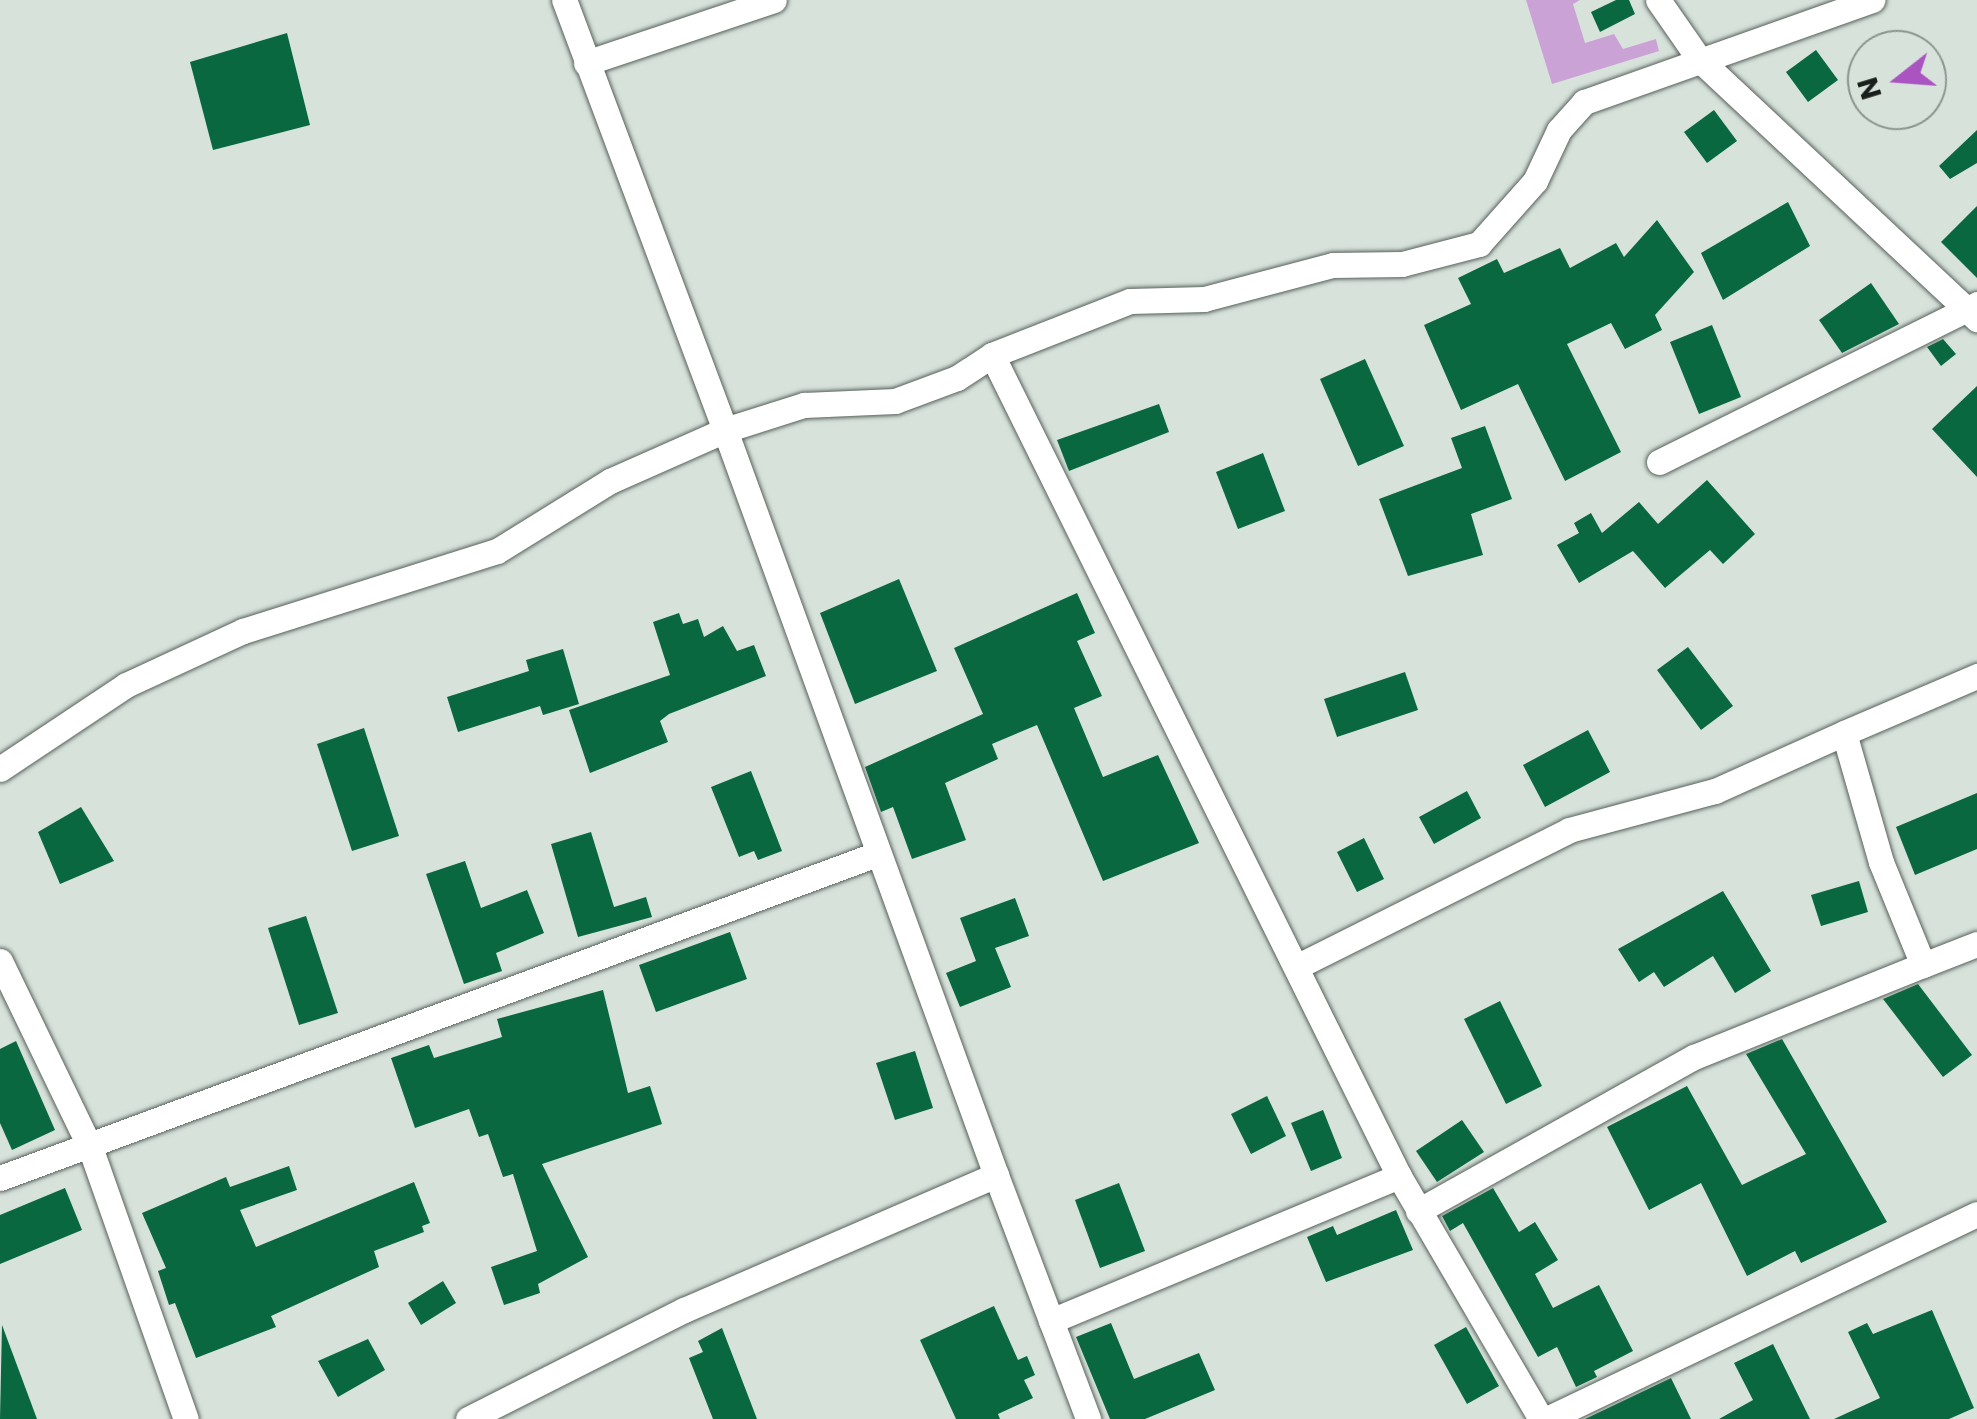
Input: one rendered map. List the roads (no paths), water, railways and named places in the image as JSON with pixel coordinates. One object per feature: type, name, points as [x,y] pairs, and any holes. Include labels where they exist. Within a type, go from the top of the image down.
[{"type":"street","points":[[564,0],[725,430],[876,854],[1088,1419]]},
{"type":"street","points":[[586,63],[774,0]]},
{"type":"street","points":[[1658,0],[1699,59],[1974,312],[1659,462]]},
{"type":"street","points":[[0,769],[142,677],[243,631],[497,552],[576,500],[725,430],[804,405],[896,401],[957,378],[992,355],[1130,301],[1204,299],[1333,266],[1402,264],[1479,244],[1535,180],[1559,130],[1584,102],[1872,0]]},
{"type":"street","points":[[992,355],[1181,745],[1298,966],[1399,1176],[1544,1419],[1977,1214]]},
{"type":"street","points":[[1298,966],[1570,830],[1715,791],[1977,676]]},
{"type":"street","points":[[1844,733],[1881,862],[1923,965]]},
{"type":"street","points":[[0,1178],[876,854]]},
{"type":"street","points":[[1418,1210],[1694,1057],[1977,944]]},
{"type":"street","points":[[0,961],[90,1147],[186,1419]]},
{"type":"street","points":[[468,1419],[684,1310],[996,1175]]},
{"type":"street","points":[[1051,1321],[1399,1176]]}]
